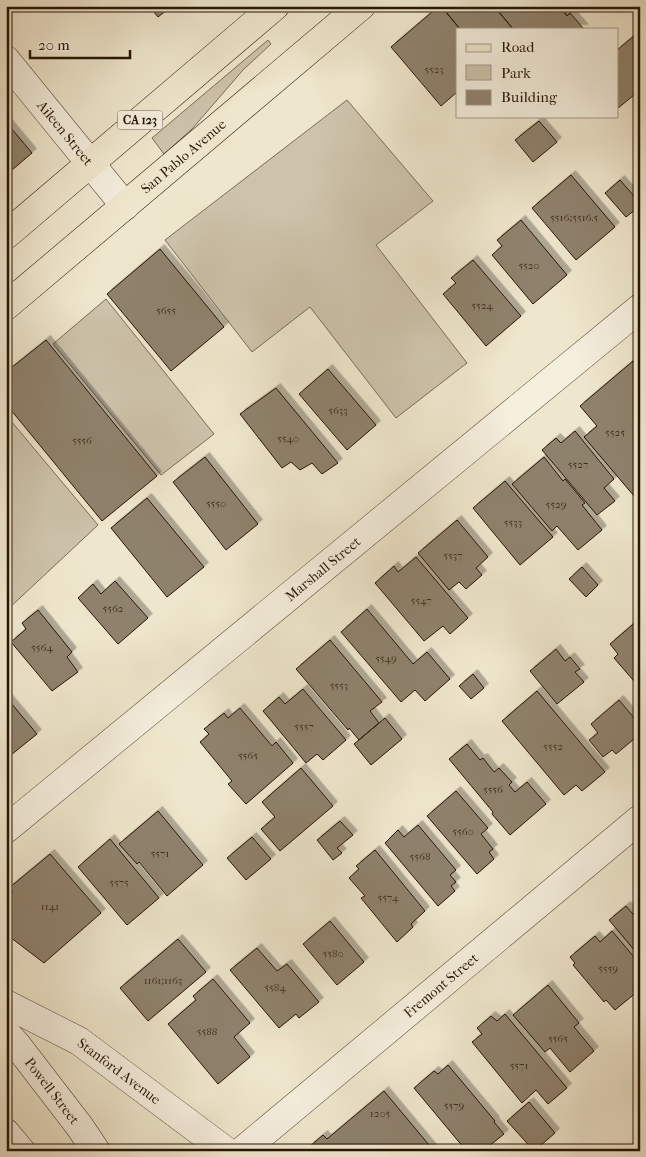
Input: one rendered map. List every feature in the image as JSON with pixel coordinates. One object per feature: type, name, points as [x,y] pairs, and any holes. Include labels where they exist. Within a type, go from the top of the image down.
[{"type":"main road","name":"CA 123","points":[[6,235],[275,6]]},
{"type":"main road","name":"San Pablo Avenue","points":[[6,306],[361,6]]},
{"type":"street","name":"Aileen Street","points":[[6,60],[125,206]]},
{"type":"street","name":"Marshall Street","points":[[6,829],[640,308]]},
{"type":"street","name":"Fremont Street","points":[[242,1151],[640,819]]},
{"type":"street","name":"Stanford Avenue","points":[[6,1004],[80,1041],[226,1151]]},
{"type":"street","name":"Powell Street","points":[[6,1033],[80,1127],[96,1151]]},
{"type":"street","points":[[6,1133],[21,1151]]},
{"type":"green space","points":[[268,40],[271,44],[243,70],[192,129],[164,154],[152,138]]},
{"type":"green space","points":[[347,100],[433,201],[376,245],[467,363],[396,418],[310,307],[252,352],[165,240]]},
{"type":"green space","points":[[106,299],[214,434],[161,475],[53,344]]},
{"type":"green space","points":[[6,415],[98,525],[6,611]]},
{"type":"building","points":[[149,6],[172,6],[158,17]]},
{"type":"building","points":[[441,6],[459,28],[456,28],[456,93],[441,106],[391,47]]},
{"type":"building","points":[[441,6],[494,6],[512,28],[459,28]]},
{"type":"building","points":[[494,6],[559,6],[567,16],[570,13],[583,28],[512,28]]},
{"type":"building","points":[[559,6],[578,6],[567,16]]},
{"type":"building","points":[[640,31],[640,90],[618,108],[618,49]]},
{"type":"building","points":[[539,121],[557,142],[533,162],[515,140]]},
{"type":"building","points":[[6,122],[32,153],[6,175]]},
{"type":"building","points":[[571,175],[615,227],[576,260],[532,208]]},
{"type":"building","points":[[620,180],[640,203],[640,206],[626,217],[605,193]]},
{"type":"building","points":[[521,220],[567,275],[533,304],[492,255],[502,246],[497,240]]},
{"type":"building","points":[[160,249],[224,327],[171,371],[107,294]]},
{"type":"building","points":[[473,260],[521,316],[486,346],[443,294],[456,283],[451,278]]},
{"type":"building","points":[[46,340],[157,476],[102,521],[6,404],[6,372]]},
{"type":"building","points":[[633,361],[640,369],[640,503],[584,437],[597,426],[580,406]]},
{"type":"building","points":[[328,369],[376,425],[347,450],[299,394]]},
{"type":"building","points":[[276,388],[338,463],[322,474],[312,463],[300,470],[291,462],[282,468],[240,414]]},
{"type":"building","points":[[575,431],[614,479],[604,488],[615,501],[597,515],[542,450],[556,438],[561,443]]},
{"type":"building","points":[[205,457],[258,524],[226,550],[173,482]]},
{"type":"building","points":[[544,457],[563,481],[565,479],[585,503],[582,505],[602,530],[578,550],[557,526],[552,531],[512,484]]},
{"type":"building","points":[[505,481],[553,537],[520,565],[473,508]]},
{"type":"building","points":[[147,498],[204,567],[167,597],[111,528]]},
{"type":"building","points":[[457,520],[488,557],[476,568],[482,575],[466,589],[459,582],[449,590],[418,553]]},
{"type":"building","points":[[416,557],[468,618],[450,634],[443,626],[424,641],[375,583],[394,566],[398,572]]},
{"type":"building","points":[[582,567],[598,585],[586,597],[569,579]]},
{"type":"building","points":[[115,581],[148,618],[118,644],[78,598],[93,584],[101,594]]},
{"type":"building","points":[[367,609],[413,664],[427,652],[450,679],[425,701],[415,690],[401,702],[341,632]]},
{"type":"building","points":[[38,610],[72,652],[67,657],[78,672],[52,691],[11,642],[26,629],[22,623]]},
{"type":"building","points":[[638,620],[640,622],[640,688],[614,658],[618,654],[610,644]]},
{"type":"building","points":[[330,640],[382,702],[370,711],[379,723],[359,740],[349,728],[348,730],[296,669]]},
{"type":"building","points":[[556,649],[565,661],[570,657],[580,669],[575,672],[584,682],[557,704],[530,671]]},
{"type":"building","points":[[473,674],[484,688],[471,699],[459,686]]},
{"type":"building","points":[[303,689],[346,740],[323,760],[317,754],[306,763],[263,711],[279,697],[285,704]]},
{"type":"building","points":[[537,691],[605,772],[582,791],[576,785],[564,795],[502,721]]},
{"type":"building","points":[[6,697],[37,734],[6,759]]},
{"type":"building","points":[[619,700],[640,725],[640,734],[616,754],[612,750],[603,757],[589,740],[598,733],[591,724]]},
{"type":"building","points":[[240,708],[272,746],[276,742],[293,763],[246,804],[228,784],[232,781],[200,742],[209,734],[204,729],[224,713],[228,718]]},
{"type":"building","points":[[385,718],[402,739],[371,765],[354,744]]},
{"type":"building","points":[[467,744],[480,760],[483,758],[494,772],[499,768],[512,782],[509,785],[515,792],[527,782],[546,804],[510,835],[449,759]]},
{"type":"building","points":[[301,768],[333,806],[280,851],[261,829],[275,817],[262,802]]},
{"type":"building","points":[[456,791],[488,828],[481,834],[493,849],[489,852],[494,859],[477,874],[427,816]]},
{"type":"building","points":[[158,811],[203,865],[167,896],[139,862],[137,864],[119,844]]},
{"type":"building","points":[[340,821],[353,835],[337,848],[342,853],[333,860],[317,840]]},
{"type":"building","points":[[418,825],[456,870],[450,875],[456,882],[451,886],[455,891],[438,906],[385,843],[398,830],[404,837]]},
{"type":"building","points":[[252,837],[271,859],[246,880],[227,858]]},
{"type":"building","points":[[110,839],[159,898],[127,925],[78,867]]},
{"type":"building","points":[[375,850],[425,911],[411,924],[413,927],[397,942],[361,898],[365,896],[349,878],[359,869],[356,866]]},
{"type":"building","points":[[50,854],[101,913],[44,963],[6,934],[6,898],[13,893],[9,888]]},
{"type":"building","points":[[626,906],[633,914],[640,909],[640,957],[609,920]]},
{"type":"building","points":[[330,921],[364,962],[337,985],[303,944]]},
{"type":"building","points":[[612,931],[640,964],[640,971],[634,975],[640,982],[640,993],[638,991],[615,1010],[606,1000],[604,1002],[573,965],[575,963],[570,957],[595,936],[600,942]]},
{"type":"building","points":[[178,939],[206,972],[148,1021],[120,988]]},
{"type":"building","points":[[257,948],[277,971],[287,964],[319,1002],[299,1018],[296,1014],[279,1028],[230,970]]},
{"type":"building","points":[[213,979],[250,1023],[234,1037],[250,1057],[218,1084],[168,1024],[196,1000],[193,996]]},
{"type":"building","points":[[548,985],[579,1023],[574,1027],[594,1051],[570,1072],[550,1048],[545,1052],[513,1015]]},
{"type":"building","points":[[505,1014],[567,1088],[548,1104],[536,1090],[522,1103],[472,1042],[482,1034],[477,1028],[491,1016],[497,1021]]},
{"type":"building","points":[[448,1065],[504,1134],[483,1151],[470,1151],[466,1146],[464,1148],[414,1088],[434,1071],[438,1074]]},
{"type":"building","points":[[384,1091],[434,1151],[309,1151],[309,1147],[323,1135],[327,1139]]},
{"type":"building","points":[[529,1102],[555,1133],[534,1151],[507,1121]]}]
